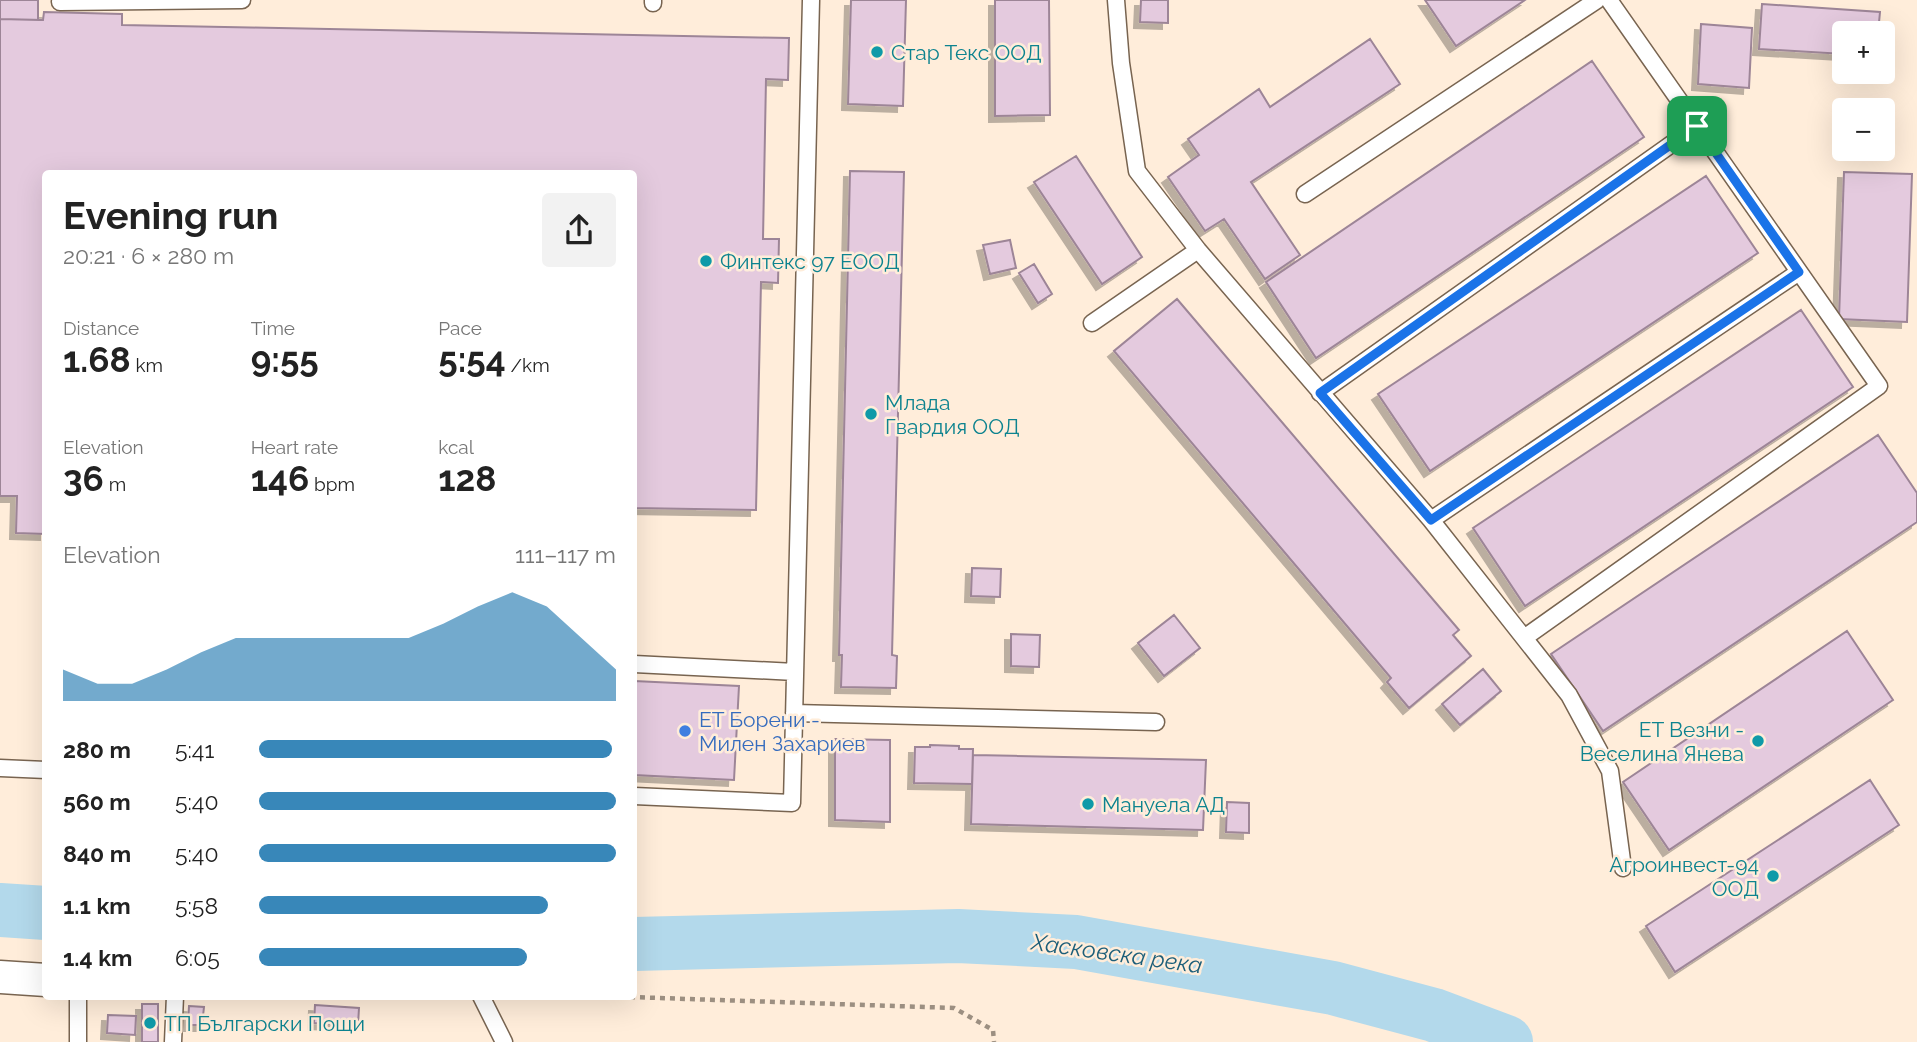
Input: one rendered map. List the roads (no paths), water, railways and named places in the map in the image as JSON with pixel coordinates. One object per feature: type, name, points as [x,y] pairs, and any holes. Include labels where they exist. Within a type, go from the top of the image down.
[{"type":"street","points":[[0,977],[42,980]]},
{"type":"lane","points":[[60,2],[242,0]]},
{"type":"lane","points":[[637,796],[792,803],[811,0]]},
{"type":"lane","points":[[1116,0],[1121,63],[1138,171],[1198,250],[1431,520],[1569,695],[1610,771],[1623,868]]},
{"type":"lane","points":[[1305,194],[1597,0]]},
{"type":"lane","points":[[1524,638],[1878,386],[1609,0]]},
{"type":"lane","points":[[1320,393],[1697,126]]},
{"type":"lane","points":[[1092,323],[1198,250]]},
{"type":"lane","points":[[1431,520],[1799,272]]},
{"type":"lane","points":[[637,664],[795,672]]},
{"type":"lane","points":[[794,713],[1156,722]]},
{"type":"lane","points":[[0,768],[42,770]]},
{"type":"lane","points":[[78,1000],[78,1042]]},
{"type":"lane","points":[[173,1042],[175,1000]]},
{"type":"lane","points":[[483,1000],[505,1042]]},
{"type":"waterway","name":"Хасковска река","points":[[0,910],[42,913]]},
{"type":"waterway","name":"Хасковска река","points":[[637,944],[958,936],[1076,942],[1333,988],[1434,1015],[1506,1042]]},
{"type":"place","name":"Стар Текс ООД","points":[[877,52]]},
{"type":"place","name":"Финтекс 97 ЕООД","points":[[706,261]]},
{"type":"place","name":"Млада Гвардия ООД","points":[[871,414]]},
{"type":"place","name":"ЕТ Борени - Милен Захариев","points":[[685,731]]},
{"type":"place","name":"ЕТ Везни - Веселина Янева","points":[[1758,741]]},
{"type":"place","name":"Мануела АД","points":[[1088,804]]},
{"type":"place","name":"Агроинвест-94 ООД","points":[[1773,876]]},
{"type":"place","name":"ТП Български Пощи","points":[[150,1023]]}]
